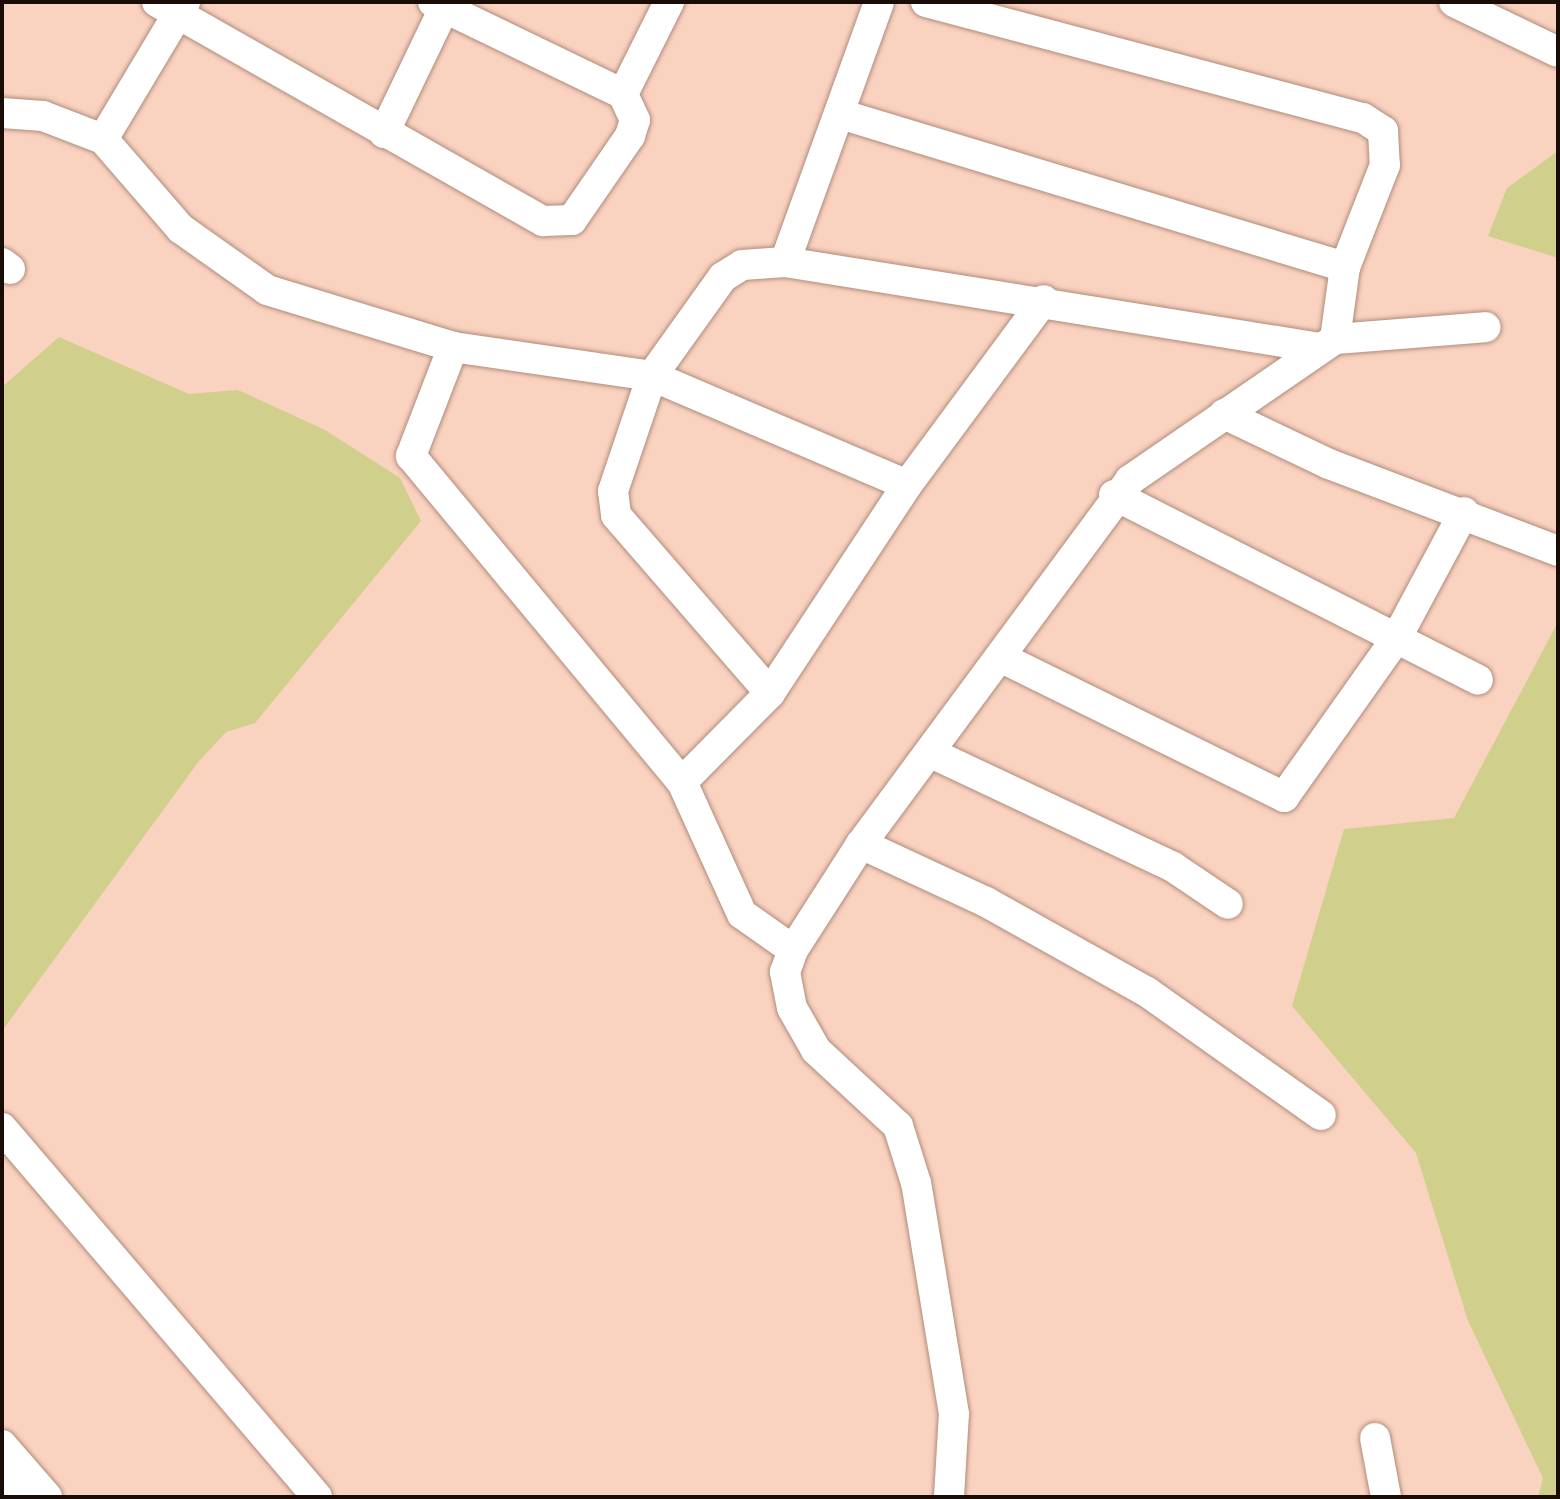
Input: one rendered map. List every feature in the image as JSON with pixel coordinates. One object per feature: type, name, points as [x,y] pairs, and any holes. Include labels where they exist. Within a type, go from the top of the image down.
[{"type":"main road","points":[[2,1476],[10,1497]]},
{"type":"street","points":[[623,94],[669,2]]},
{"type":"street","points":[[785,262],[879,2]]},
{"type":"street","points":[[926,2],[1373,124],[1389,144],[1345,267],[1327,343],[1114,495],[931,753],[861,844],[793,950],[785,972],[792,1008],[816,1050],[898,1126],[916,1183],[954,1414],[949,1497]]},
{"type":"street","points":[[1454,2],[1558,52]]},
{"type":"street","points":[[103,139],[174,6],[384,133],[561,225],[585,210],[630,136],[635,120],[623,94],[441,4],[384,133]]},
{"type":"street","points":[[2,113],[43,116],[103,139],[181,229],[267,290],[453,347],[652,376],[907,485]]},
{"type":"street","points":[[840,114],[1345,267]]},
{"type":"street","points":[[770,693],[616,515],[613,491],[652,376],[723,277],[742,265],[785,262],[1327,343],[1486,327]]},
{"type":"street","points":[[682,782],[770,693],[907,485],[1044,300]]},
{"type":"street","points":[[453,347],[411,456],[682,782],[742,914],[793,950]]},
{"type":"street","points":[[1224,414],[1329,464],[1464,512],[1558,551]]},
{"type":"street","points":[[1114,495],[1478,680]]},
{"type":"street","points":[[1000,657],[1284,797],[1396,639],[1464,512]]},
{"type":"street","points":[[931,753],[1173,867],[1228,904]]},
{"type":"street","points":[[861,844],[986,902],[1147,992],[1321,1115]]},
{"type":"street","points":[[2,1128],[317,1497]]},
{"type":"street","points":[[1375,1438],[1386,1497]]},
{"type":"street","points":[[2,1445],[47,1497]]},
{"type":"shaded area","points":[[1558,151],[1558,258],[1488,236],[1507,188]]},
{"type":"shaded area","points":[[59,337],[189,394],[238,390],[325,430],[400,478],[421,521],[255,723],[226,732],[199,761],[2,1031],[2,387]]},
{"type":"shaded area","points":[[1558,622],[1558,1497],[1538,1497],[1543,1478],[1468,1321],[1416,1153],[1292,1006],[1344,829],[1454,818]]}]
